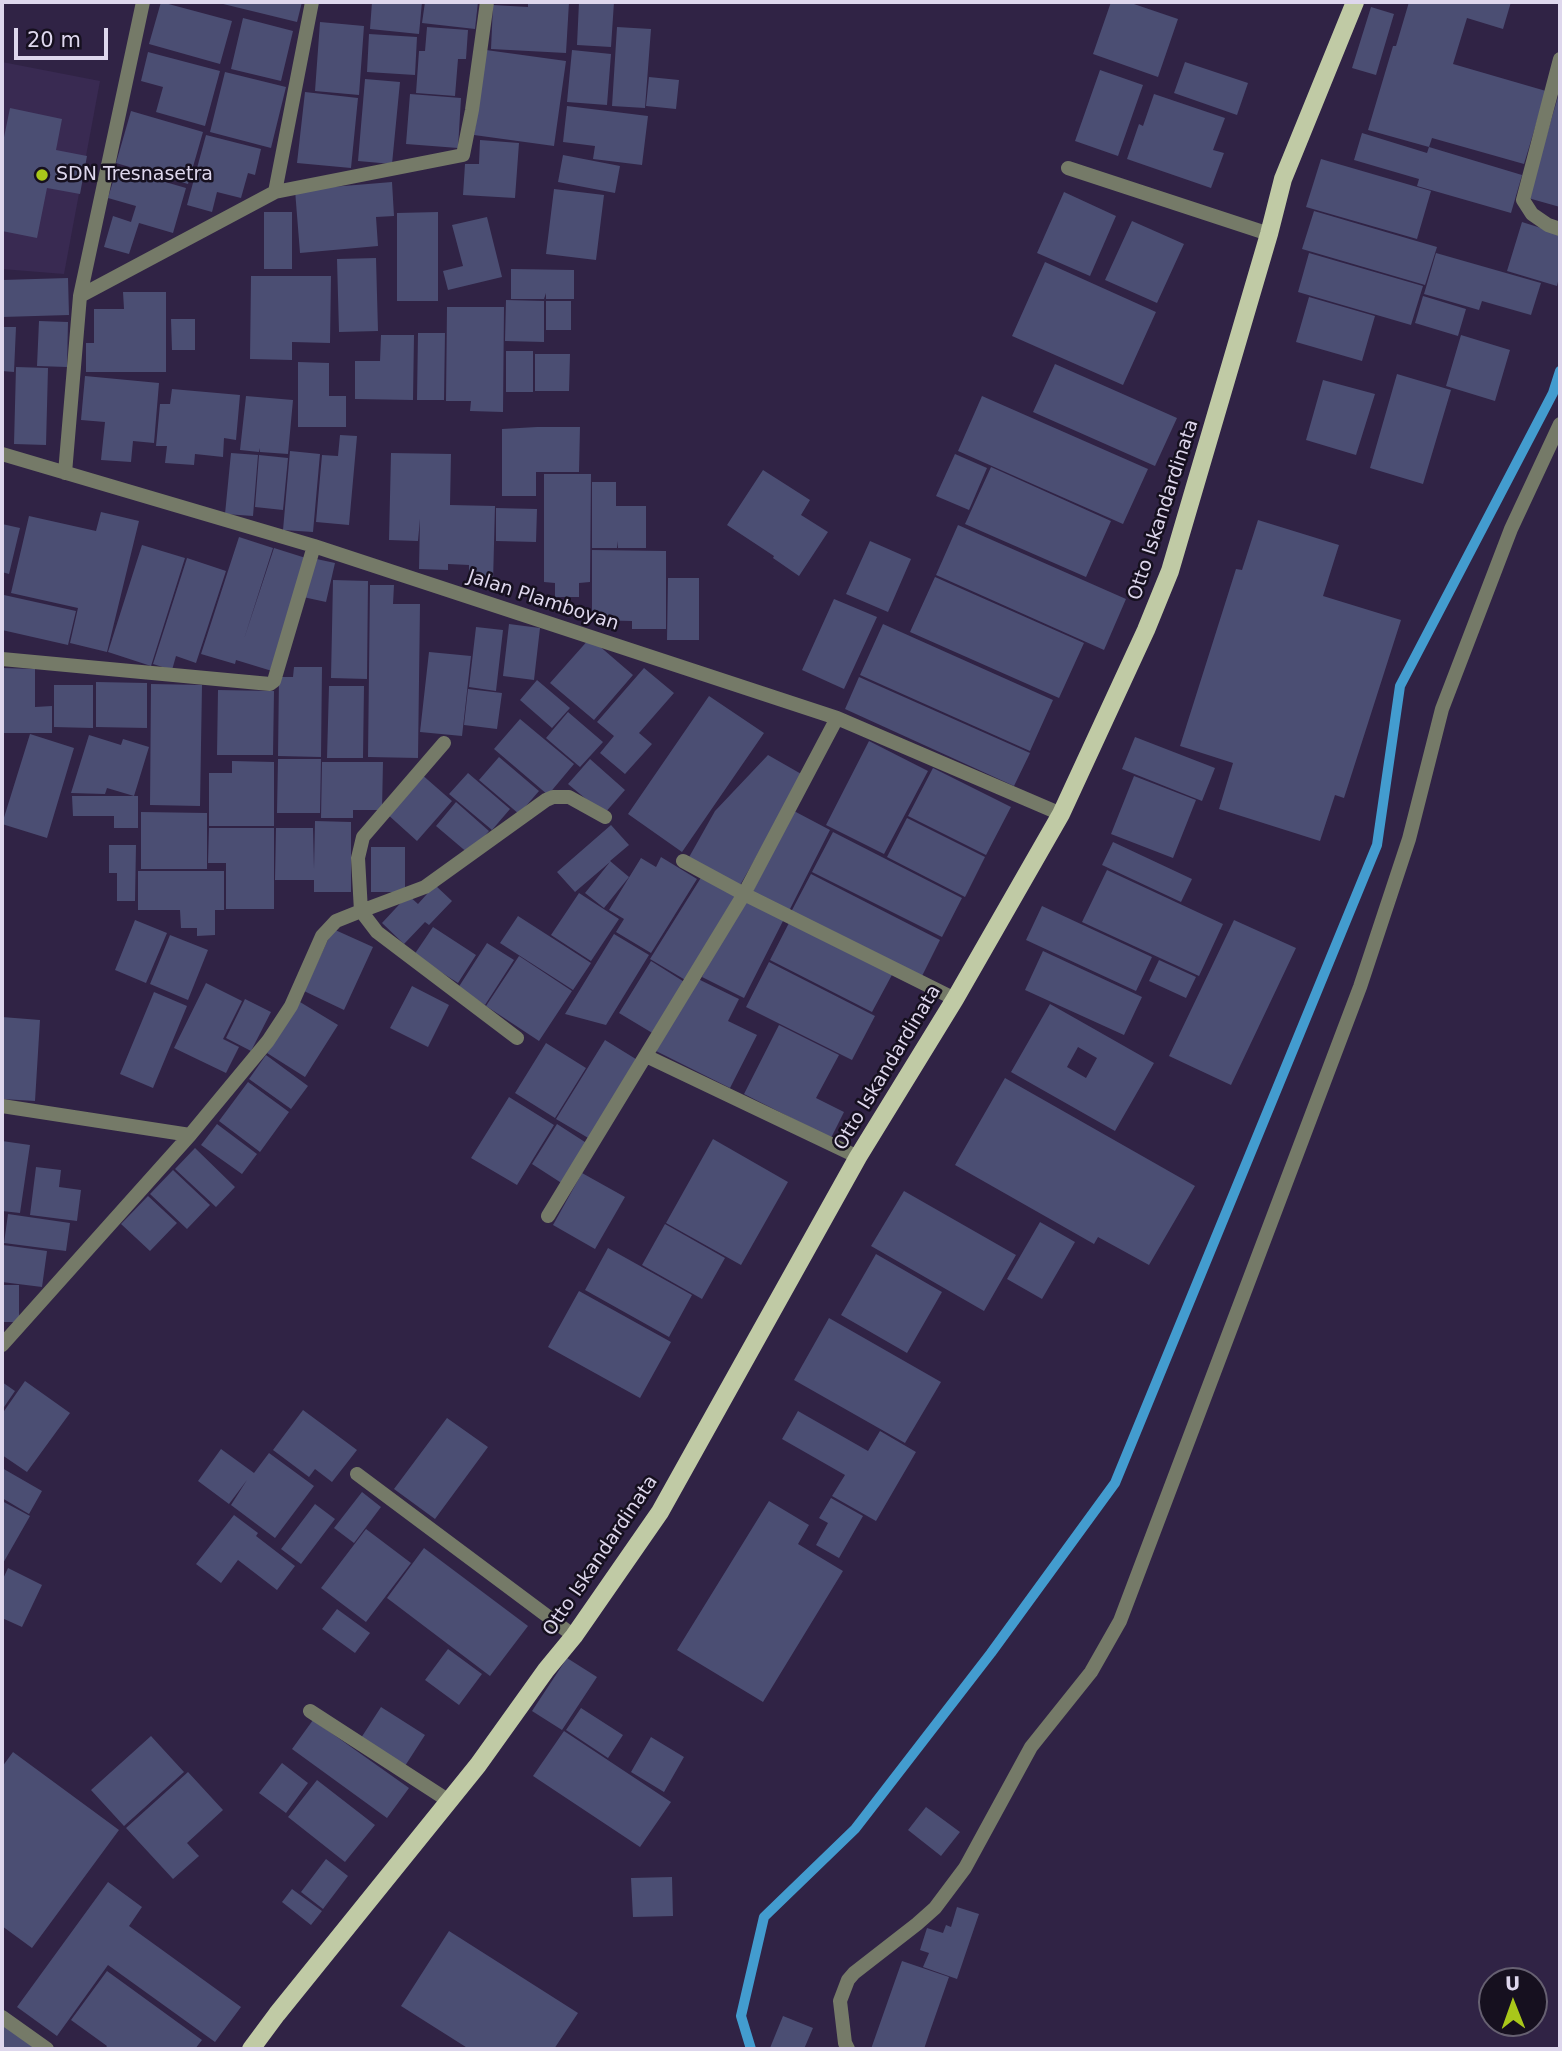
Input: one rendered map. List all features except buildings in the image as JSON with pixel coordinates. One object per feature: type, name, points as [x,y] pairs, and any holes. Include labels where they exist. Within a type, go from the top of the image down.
[{"type":"main road","name":"Otto Iskandardinata","points":[[251,2049],[449,1801],[574,1636],[660,1512],[858,1157],[955,999],[1061,814],[1146,631],[1170,571],[1283,179],[1355,2]]},
{"type":"street","points":[[65,473],[80,296],[143,2]]},
{"type":"street","points":[[275,192],[312,2]]},
{"type":"street","points":[[80,296],[275,192],[463,155],[488,2]]},
{"type":"street","points":[[1554,227],[1532,214],[1523,200],[1560,59]]},
{"type":"street","points":[[1068,168],[1269,234]]},
{"type":"street","points":[[846,2046],[840,2001],[843,1989],[854,1973],[935,1908],[965,1868],[1031,1746],[1091,1672],[1120,1621],[1360,987],[1409,839],[1442,709],[1511,528],[1560,424]]},
{"type":"street","name":"Jalan Plamboyan","points":[[2,454],[314,546],[837,718],[1061,814]]},
{"type":"street","points":[[2,659],[270,684],[274,681],[314,546]]},
{"type":"street","points":[[548,1216],[744,894],[837,718]]},
{"type":"street","points":[[443,743],[363,837],[358,858],[361,911],[377,932],[517,1038]]},
{"type":"street","points":[[2,1345],[190,1135],[268,1041],[290,1006],[328,927],[361,911],[425,887],[553,797],[569,797],[606,817]]},
{"type":"street","points":[[683,861],[955,999]]},
{"type":"street","points":[[646,1056],[858,1157]]},
{"type":"street","points":[[2,1106],[190,1135]]},
{"type":"street","points":[[356,1474],[574,1636]]},
{"type":"street","points":[[310,1711],[449,1801]]},
{"type":"street","points":[[2,2017],[47,2049]]},
{"type":"shaded area","name":"SDN Tresnasetra","points":[[2,62],[100,81],[64,274],[2,269]]},
{"type":"waterway","points":[[751,2049],[741,2016],[764,1917],[855,1829],[991,1653],[1115,1483],[1377,845],[1400,686],[1553,393],[1560,371]]},
{"type":"place","name":"SDN Tresnasetra","points":[[42,175]]}]
